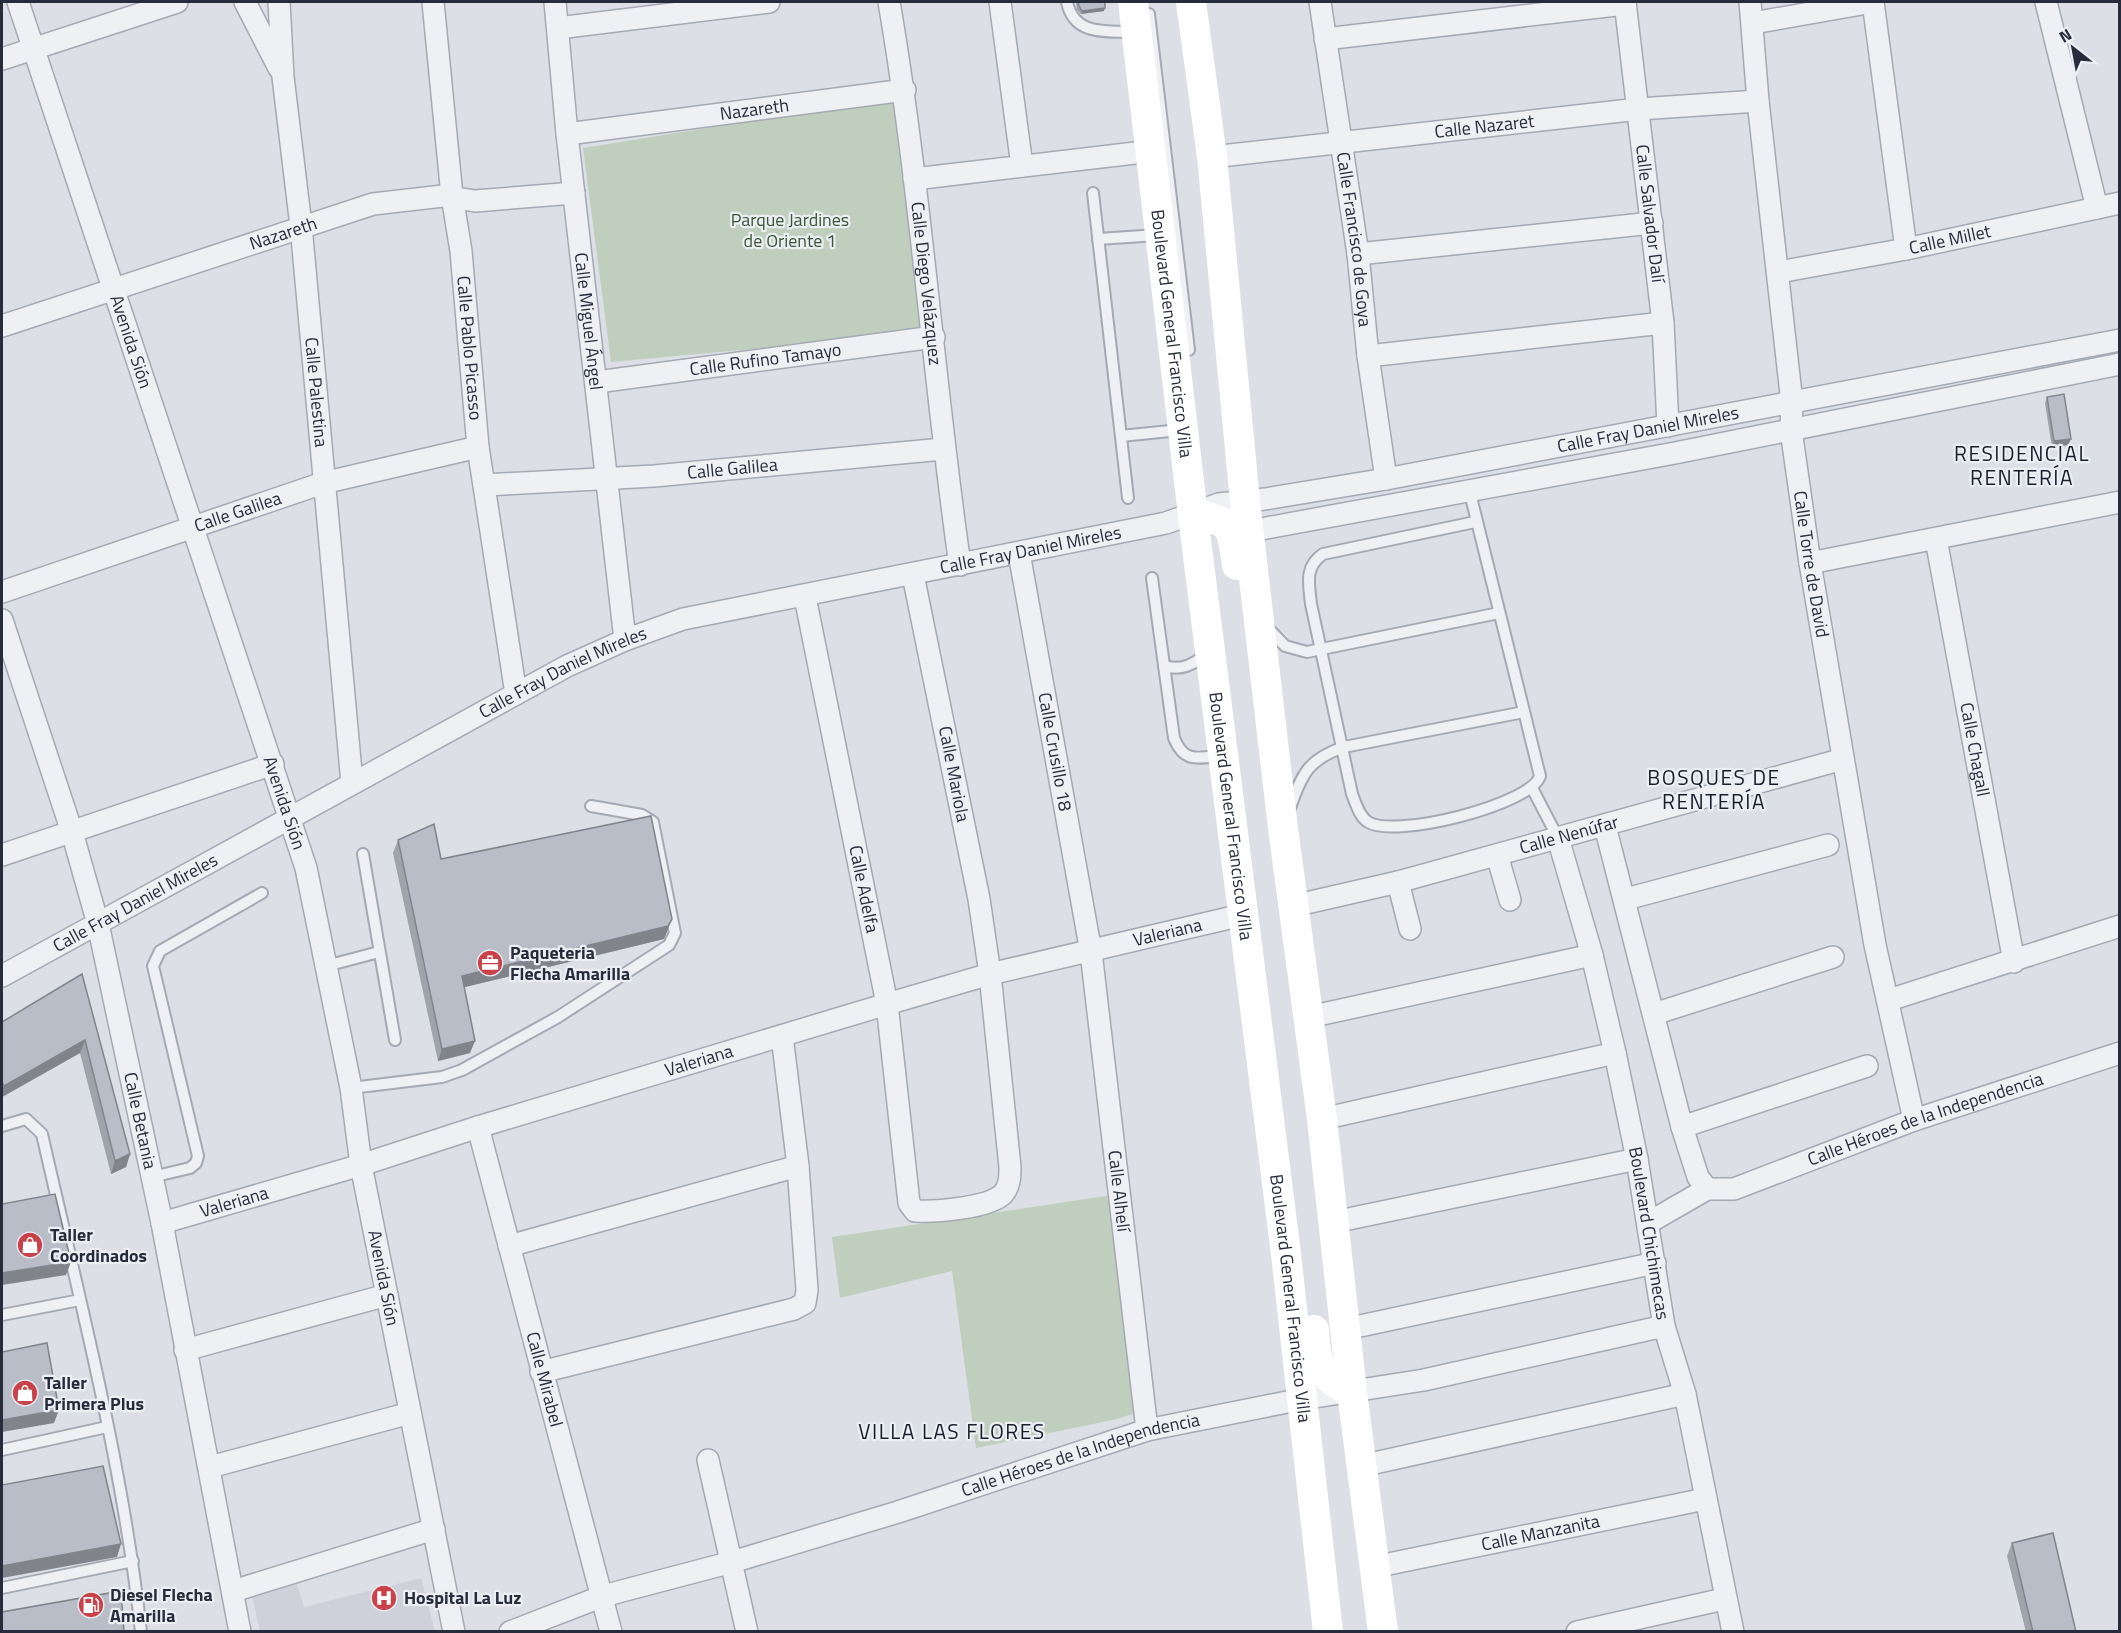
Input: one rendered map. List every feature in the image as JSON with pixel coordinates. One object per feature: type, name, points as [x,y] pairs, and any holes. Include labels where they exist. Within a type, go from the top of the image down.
[{"type":"main road","name":"Boulevard General Francisco Villa","points":[[1133,2],[1185,430],[1210,520],[1261,621],[1268,730],[1283,828],[1286,911],[1309,1017],[1314,1122],[1334,1222],[1346,1329],[1346,1391],[1361,1466],[1383,1632]]},
{"type":"main road","name":"Boulevard General Francisco Villa","points":[[1191,2],[1212,157],[1240,502],[1210,520]]},
{"type":"main road","name":"Boulevard General Francisco Villa","points":[[1210,520],[1209,651],[1286,1254],[1312,1393],[1328,1632]]},
{"type":"main road","points":[[1210,520],[1257,706],[1268,730]]},
{"type":"main road","points":[[1286,1254],[1303,1274],[1310,1293],[1317,1363],[1327,1378],[1346,1391]]},
{"type":"street","name":"Avenida Sión","points":[[18,2],[306,868],[351,1089],[361,1165],[454,1632]]},
{"type":"street","points":[[2,59],[177,2]]},
{"type":"street","points":[[245,2],[283,77]]},
{"type":"street","name":"Calle Palestina","points":[[279,2],[283,77],[301,226],[352,783]]},
{"type":"street","name":"Calle Pablo Picasso","points":[[433,2],[452,196],[461,251],[478,447],[516,694]]},
{"type":"street","name":"Calle Miguel Ángel","points":[[555,2],[567,134],[625,640]]},
{"type":"street","points":[[558,28],[769,2]]},
{"type":"street","name":"Calle Diego Velázquez","points":[[890,2],[904,90],[934,338],[943,449],[960,565]]},
{"type":"street","points":[[1000,2],[1022,166]]},
{"type":"street","name":"Calle Francisco de Goya","points":[[1320,2],[1358,254],[1368,357],[1386,479]]},
{"type":"street","name":"Calle Torre de David","points":[[1750,2],[1758,101],[1792,403],[1791,430],[1810,563],[1875,945],[1914,1120]]},
{"type":"street","points":[[1753,22],[1873,2],[1905,249]]},
{"type":"street","points":[[2046,2],[2097,208]]},
{"type":"street","points":[[1325,39],[1625,3]]},
{"type":"street","name":"Calle Salvador Dalí","points":[[1625,3],[1663,323],[1668,426]]},
{"type":"street","name":"Nazareth","points":[[567,134],[904,90]]},
{"type":"street","name":"Calle Nazaret","points":[[1212,157],[1639,109],[1758,101]]},
{"type":"street","points":[[915,179],[1152,151]]},
{"type":"street","name":"Nazareth","points":[[2,326],[373,204],[415,198],[452,196],[475,201],[574,193]]},
{"type":"street","name":"Calle Millet","points":[[1779,272],[1905,249],[2120,203]]},
{"type":"street","points":[[1358,254],[1652,223]]},
{"type":"street","points":[[1368,357],[1663,323]]},
{"type":"street","name":"Calle Rufino Tamayo","points":[[597,381],[934,338]]},
{"type":"street","name":"Calle Fray Daniel Mireles","points":[[1210,520],[1240,502],[1386,479],[2120,340]]},
{"type":"street","name":"Calle Fray Daniel Mireles","points":[[2,976],[567,666],[625,640],[683,619],[805,597],[1019,553],[1210,520],[1469,489],[1791,430],[2120,364]]},
{"type":"street","name":"Calle Galilea","points":[[2,592],[323,483],[478,447]]},
{"type":"street","name":"Calle Galilea","points":[[484,485],[608,478],[943,449]]},
{"type":"street","points":[[1810,563],[2120,502]]},
{"type":"street","name":"Calle Chagall","points":[[1935,539],[2014,962]]},
{"type":"street","name":"Calle Crusillo 18","points":[[1019,553],[1091,952]]},
{"type":"street","name":"Calle Mariola","points":[[913,575],[979,899],[990,974],[1010,1167]]},
{"type":"street","name":"Calle Adelfa","points":[[805,597],[887,1004],[909,1184],[909,1203],[915,1210],[931,1212],[972,1206],[1001,1196],[1007,1187],[1010,1167]]},
{"type":"street","name":"Calle Betania","points":[[2,620],[72,832],[98,924],[162,1223],[240,1632]]},
{"type":"street","name":"Calle Nenúfar","points":[[1286,911],[1605,826],[1843,759]]},
{"type":"street","points":[[2,855],[273,764]]},
{"type":"street","points":[[1605,826],[1626,899],[1682,1127],[1698,1177],[1707,1189],[1648,1223]]},
{"type":"street","name":"Boulevard Chichimecas","points":[[1558,838],[1592,955],[1615,1053],[1637,1160],[1664,1326],[1685,1394],[1724,1599],[1733,1632]]},
{"type":"street","points":[[1626,899],[1828,845]]},
{"type":"street","points":[[1497,855],[1510,900]]},
{"type":"street","points":[[1398,882],[1410,929]]},
{"type":"street","name":"Valeriana","points":[[162,1223],[990,974],[1242,915]]},
{"type":"street","points":[[1889,1000],[2014,962],[2120,926]]},
{"type":"street","name":"Calle Alhelí","points":[[1091,952],[1147,1430]]},
{"type":"street","points":[[1309,1017],[1592,955]]},
{"type":"street","points":[[1654,1014],[1833,957]]},
{"type":"street","points":[[541,1372],[794,1309],[805,1303],[807,1290],[798,1166],[782,1036]]},
{"type":"street","points":[[1314,1122],[1615,1053]]},
{"type":"street","name":"Calle Héroes de la Independencia","points":[[1707,1189],[1734,1189],[1914,1120],[2120,1053]]},
{"type":"street","points":[[1682,1127],[1867,1066]]},
{"type":"street","name":"Calle Mirabel","points":[[478,1127],[611,1632]]},
{"type":"street","points":[[1334,1222],[1637,1160]]},
{"type":"street","points":[[509,1246],[798,1166]]},
{"type":"street","points":[[1346,1329],[1655,1263]]},
{"type":"street","points":[[185,1350],[387,1295]]},
{"type":"street","name":"Calle Héroes de la Independencia","points":[[510,1632],[603,1596],[732,1562],[898,1512],[1147,1430],[1312,1393],[1346,1391],[1424,1380],[1664,1326]]},
{"type":"street","points":[[1361,1466],[1685,1394]]},
{"type":"street","points":[[210,1467],[410,1413]]},
{"type":"street","points":[[708,1460],[747,1632]]},
{"type":"street","name":"Calle Manzanita","points":[[1374,1567],[1705,1499]]},
{"type":"street","points":[[233,1591],[434,1529]]},
{"type":"street","points":[[1577,1632],[1724,1599]]},
{"type":"lane","points":[[1067,2],[1072,18],[1089,30],[1138,32]]},
{"type":"lane","points":[[1148,2],[1189,358]]},
{"type":"lane","points":[[1179,2],[1187,60]]},
{"type":"lane","points":[[1093,194],[1128,498]]},
{"type":"lane","points":[[1098,239],[1162,235]]},
{"type":"lane","points":[[1210,262],[1240,502]]},
{"type":"lane","points":[[1120,436],[1185,430]]},
{"type":"lane","points":[[1469,489],[1475,522],[1540,776],[1532,789],[1460,816],[1402,829],[1374,825],[1361,815],[1352,794],[1308,577],[1310,567],[1323,554],[1475,522]]},
{"type":"lane","points":[[1210,520],[1251,913],[1287,1170]]},
{"type":"lane","points":[[1152,578],[1174,738],[1179,750],[1185,756],[1195,758],[1222,755]]},
{"type":"lane","points":[[1261,621],[1280,642],[1293,650],[1306,652],[1499,613]]},
{"type":"lane","points":[[1164,666],[1175,669],[1187,667],[1209,651]]},
{"type":"lane","points":[[1283,828],[1304,773],[1325,754],[1344,747],[1524,712]]},
{"type":"lane","points":[[1268,730],[1272,794],[1314,1122],[1372,1632]]},
{"type":"lane","points":[[1532,789],[1558,838]]},
{"type":"lane","points":[[351,1089],[442,1077],[462,1070],[558,1017],[669,945],[675,933],[653,822],[642,815],[591,806]]},
{"type":"lane","points":[[363,854],[395,1040]]},
{"type":"lane","points":[[152,1177],[190,1168],[196,1163],[198,1156],[153,966],[160,951],[262,893]]},
{"type":"lane","points":[[326,966],[379,952]]},
{"type":"lane","points":[[2,1126],[26,1119],[42,1134],[80,1300],[134,1561],[141,1632]]},
{"type":"lane","points":[[2,1315],[80,1300]]},
{"type":"lane","points":[[1307,1318],[1312,1393]]},
{"type":"lane","points":[[2,1450],[107,1427]]},
{"type":"lane","points":[[2,1588],[134,1561]]},
{"type":"shaded area","name":"Hospital La Luz","points":[[295,1577],[304,1607],[421,1578],[435,1631],[260,1631],[250,1588]]},
{"type":"green space","name":"Parque Jardines de Oriente 1","points":[[893,98],[928,330],[905,335],[611,362],[583,148]]},
{"type":"green space","points":[[1113,1195],[1139,1412],[1113,1420],[976,1448],[952,1271],[840,1298],[832,1237]]},
{"type":"building","points":[[1078,2],[1105,2],[1105,8],[1082,11]]},
{"type":"building","points":[[2064,394],[2071,439],[2054,441],[2047,397]]},
{"type":"building","name":"Paqueteria Flecha Amarilla","points":[[651,816],[672,919],[668,926],[462,976],[475,1041],[442,1049],[398,840],[434,824],[441,859]]},
{"type":"building","points":[[82,974],[130,1154],[115,1161],[85,1040],[4,1086],[2,1082],[2,1022]]},
{"type":"building","name":"Taller Coordinados","points":[[55,1194],[71,1262],[2,1273],[2,1204]]},
{"type":"building","name":"Taller Primera Plus","points":[[47,1343],[59,1410],[2,1420],[2,1352]]},
{"type":"building","points":[[103,1466],[121,1544],[2,1566],[2,1485]]},
{"type":"building","points":[[2053,1533],[2076,1632],[2033,1632],[2012,1543]]},
{"type":"building","name":"Diesel Flecha Amarilla","points":[[121,1591],[124,1632],[2,1632],[2,1612]]},
{"type":"place","name":"Paqueteria Flecha Amarilla","points":[[490,963]]},
{"type":"place","name":"Taller Coordinados","points":[[30,1245]]},
{"type":"place","name":"Taller Primera Plus","points":[[25,1393]]},
{"type":"place","name":"Hospital La Luz","points":[[384,1598]]},
{"type":"place","name":"Diesel Flecha Amarilla","points":[[91,1605]]},
{"type":"district","name":"RESIDENCIAL RENTERÍA","points":[[2022,466]]},
{"type":"district","name":"BOSQUES DE RENTERÍA","points":[[1714,790]]},
{"type":"district","name":"VILLA LAS FLORES","points":[[952,1432]]}]
